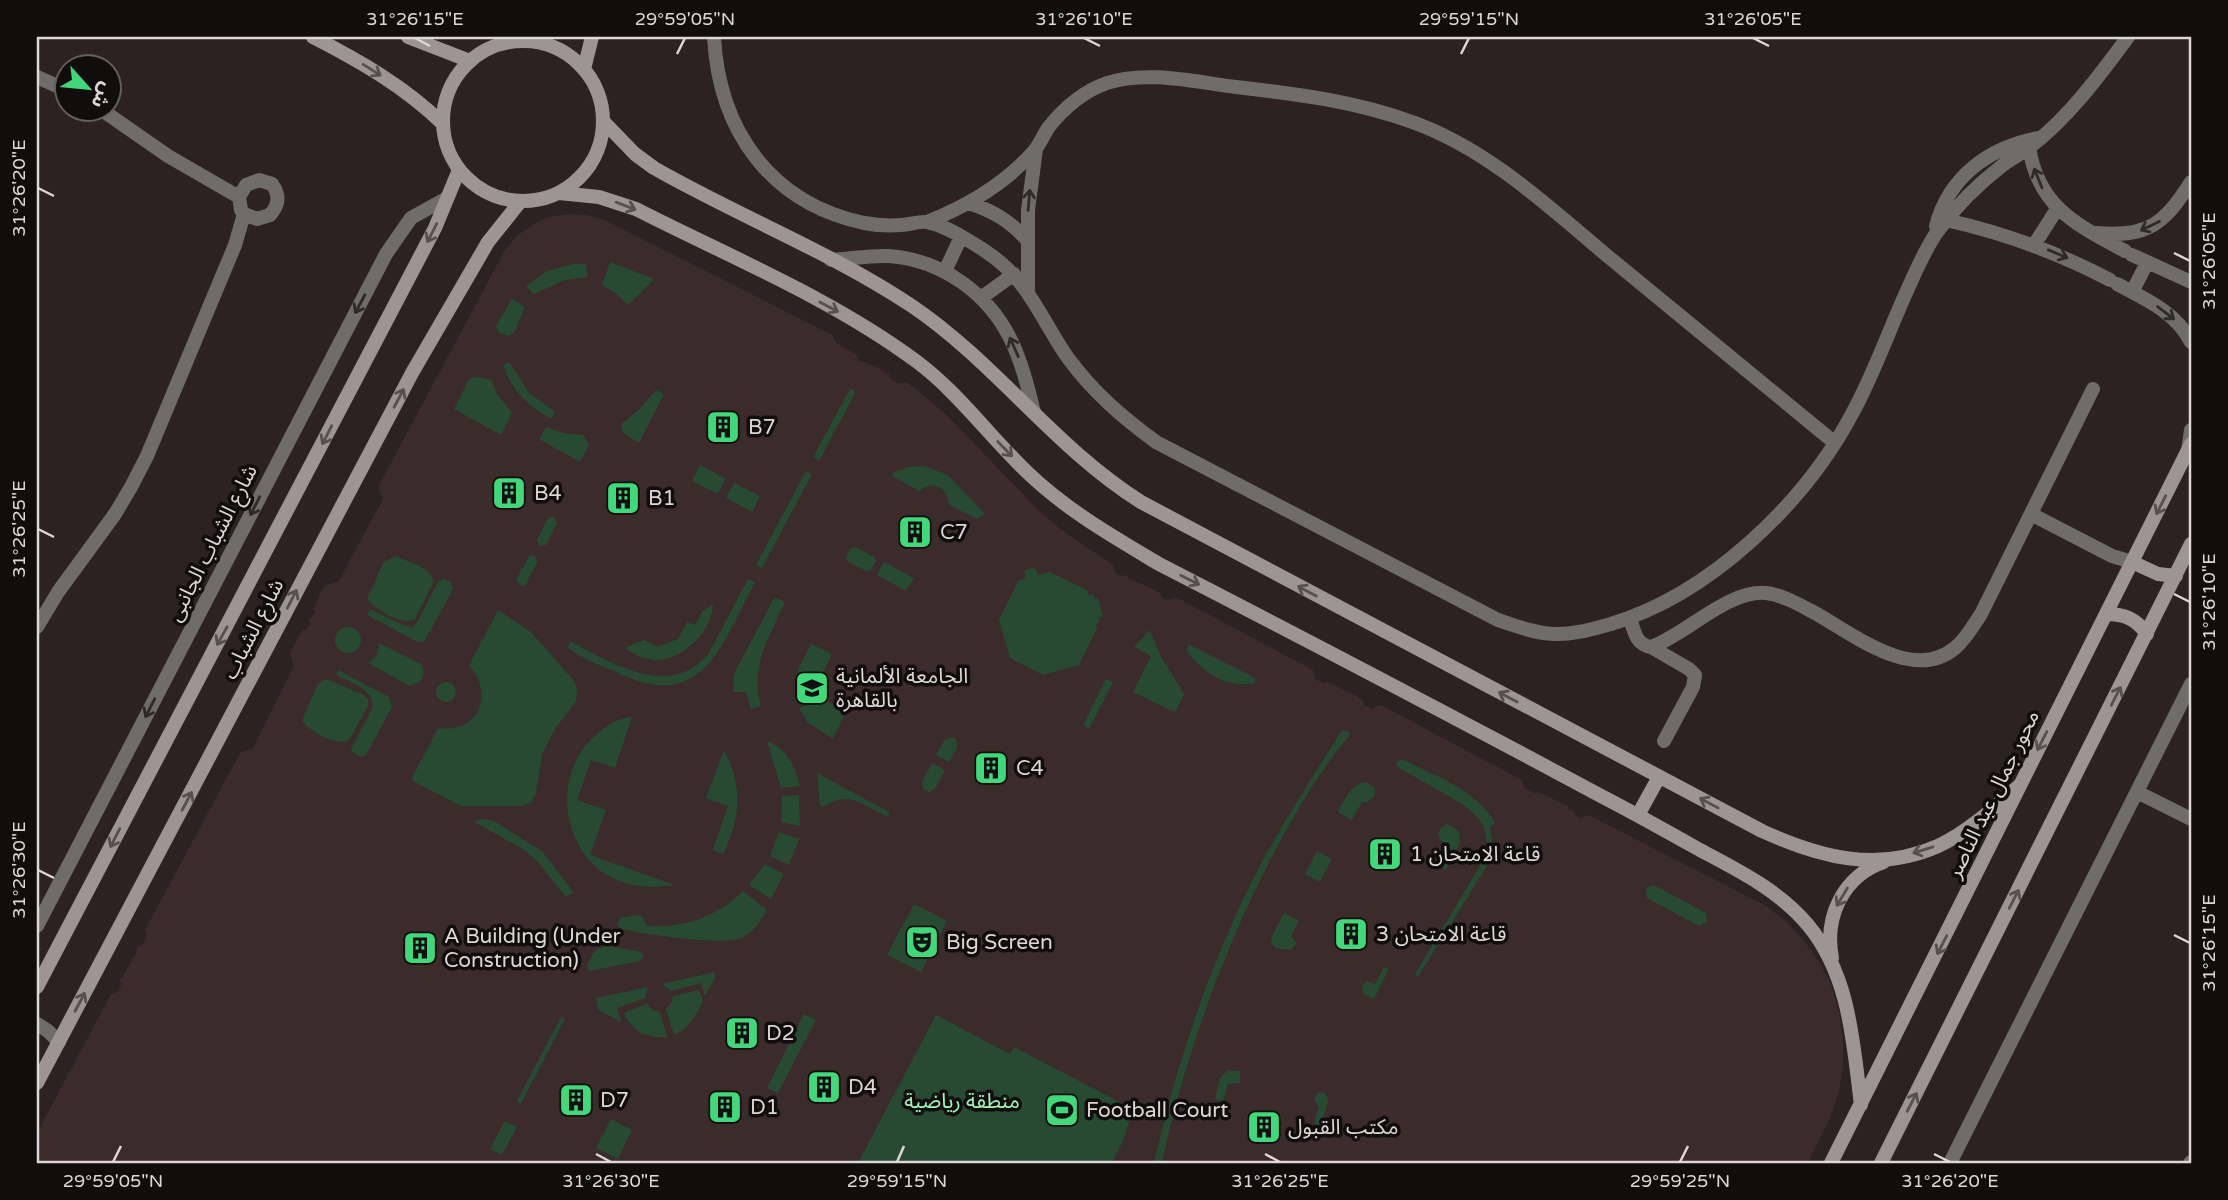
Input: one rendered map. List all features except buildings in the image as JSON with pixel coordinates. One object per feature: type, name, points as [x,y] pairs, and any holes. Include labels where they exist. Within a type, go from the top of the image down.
[{"type":"main road","points":[[313,37],[356,59],[407,92],[443,124]]},
{"type":"main road","points":[[408,37],[470,61]]},
{"type":"main road","points":[[584,69],[592,37]]},
{"type":"main road","points":[[533,39],[569,56],[584,69],[598,94],[603,121],[602,136],[591,163],[577,180],[559,193],[540,200],[520,202],[497,197],[476,187],[459,170],[445,141],[445,101],[455,79],[470,61],[489,48],[533,39]]},
{"type":"main road","points":[[603,121],[635,155],[654,168],[831,260],[912,306],[972,353],[1034,412],[1054,435],[1110,483],[1141,502],[1762,831],[1811,851],[1852,859],[1895,858]]},
{"type":"main road","name":"شارع الشباب","points":[[37,987],[435,228],[459,170]]},
{"type":"main road","points":[[559,193],[599,197],[636,209],[848,318],[917,362],[945,387],[1029,474],[1064,504],[1102,531],[1158,564],[1738,870],[1781,899],[1808,925],[1834,966]]},
{"type":"main road","name":"شارع الشباب","points":[[37,1083],[42,1065],[59,1042],[412,373],[488,242],[520,202]]},
{"type":"main road","name":"محور جمال عبد الناصر","points":[[1831,1163],[2189,447]]},
{"type":"main road","points":[[1881,1163],[2191,544]]},
{"type":"main road","points":[[2132,562],[2158,574],[2176,576]]},
{"type":"main road","points":[[2106,614],[2130,618],[2147,634]]},
{"type":"main road","points":[[1638,815],[1658,777]]},
{"type":"main road","points":[[1861,1105],[1850,1022],[1829,943],[1831,920],[1840,898],[1854,880],[1873,866],[1938,846],[1969,826],[2020,785]]},
{"type":"street","points":[[714,37],[715,62],[721,90],[746,144],[764,168],[785,189],[810,205],[858,222],[897,226],[927,222],[969,203],[1002,181],[1036,149],[1064,110],[1083,95],[1104,84],[1128,78],[1291,92],[1366,107],[1418,124],[1460,144],[1501,170],[1835,443]]},
{"type":"street","points":[[1933,238],[1946,220],[1984,180],[2035,142],[2086,92],[2127,37]]},
{"type":"street","points":[[37,627],[58,592],[115,514],[147,456],[235,245],[244,214],[239,197],[194,172],[120,122]]},
{"type":"street","points":[[927,222],[989,253],[1013,274],[1061,347],[1092,388],[1122,417],[1156,442],[1498,620],[1527,630],[1556,635],[1585,632],[1630,618],[1670,598],[1739,551],[1791,500],[1835,443],[1870,380],[1899,307],[1933,238],[1946,200],[1957,183],[1973,166],[2005,147],[2035,142]]},
{"type":"street","points":[[2035,142],[2038,181],[2057,209],[2128,253],[2191,282]]},
{"type":"street","points":[[1028,293],[1027,240],[1036,149]]},
{"type":"street","points":[[239,197],[246,185],[259,180],[271,184],[278,196],[278,203],[270,215],[257,219],[244,214]]},
{"type":"street","points":[[2091,232],[2122,234],[2153,226],[2167,217],[2191,182]]},
{"type":"street","name":"شارع الشباب الجانبى","points":[[37,926],[386,254],[411,219],[447,198]]},
{"type":"street","points":[[969,203],[1002,216],[1027,240]]},
{"type":"street","points":[[2035,245],[2057,209]]},
{"type":"street","points":[[1946,220],[1991,231],[2067,258],[2171,315],[2191,342]]},
{"type":"street","points":[[945,271],[961,237]]},
{"type":"street","points":[[831,260],[888,256],[908,258],[945,271],[981,298],[998,319],[1011,340],[1020,363],[1034,412]]},
{"type":"street","points":[[2132,292],[2147,263]]},
{"type":"street","points":[[981,298],[1013,274]]},
{"type":"street","points":[[1651,647],[1746,594],[1766,593],[1798,604],[1893,656],[1914,662],[1936,659],[1955,649],[1969,633],[1993,591],[2093,389]]},
{"type":"street","points":[[2189,447],[2191,430]]},
{"type":"street","points":[[2031,514],[2112,556],[2132,562]]},
{"type":"street","points":[[1630,618],[1639,642],[1689,669],[1695,675],[1693,687],[1664,741]]},
{"type":"street","points":[[1950,1163],[2191,684]]},
{"type":"street","points":[[2137,792],[2191,818]]},
{"type":"street","points":[[37,1024],[59,1042]]},
{"type":"shaded area","name":"الجامعة الألمانية بالقاهرة","points":[[568,214],[605,220],[832,335],[836,343],[856,354],[860,362],[867,362],[869,366],[870,364],[886,372],[885,374],[889,374],[891,379],[898,383],[908,383],[946,414],[1039,511],[1113,565],[1116,574],[1127,575],[1128,578],[1160,592],[1161,597],[1167,600],[1176,597],[1313,670],[1315,679],[1329,682],[1362,699],[1363,705],[1372,709],[1381,705],[1522,780],[1524,788],[1534,793],[1539,792],[1569,807],[1568,809],[1575,812],[1574,815],[1581,818],[1589,815],[1766,906],[1787,922],[1820,963],[1832,987],[1843,1039],[1839,1092],[1830,1118],[1808,1163],[37,1163],[37,1133],[111,994],[119,991],[120,979],[137,947],[143,944],[147,936],[145,930],[240,753],[253,748],[294,666],[290,654],[303,629],[306,630],[310,624],[308,620],[316,612],[313,610],[322,589],[338,582],[383,499],[378,487],[505,250],[517,236],[532,225],[549,217]]},
{"type":"green space","points":[[610,262],[654,279],[628,305],[602,285]]},
{"type":"green space","points":[[573,264],[586,264],[588,277],[565,280],[534,294],[526,286],[547,271]]},
{"type":"green space","points":[[512,299],[525,307],[515,331],[510,336],[499,333],[496,326]]},
{"type":"green space","points":[[510,363],[529,393],[554,411],[553,417],[550,418],[527,403],[511,382],[503,365]]},
{"type":"green space","points":[[477,377],[491,380],[497,394],[512,413],[501,435],[454,409],[469,379]]},
{"type":"green space","points":[[850,389],[855,393],[819,461],[813,457]]},
{"type":"green space","points":[[656,390],[664,394],[639,443],[623,433],[621,424],[639,410]]},
{"type":"green space","points":[[546,427],[563,433],[583,435],[589,445],[580,462],[539,439]]},
{"type":"green space","points":[[700,465],[726,479],[718,494],[692,481]]},
{"type":"green space","points":[[924,466],[948,475],[985,514],[977,519],[949,505],[946,494],[939,487],[924,487],[919,491],[892,476],[893,473],[908,467]]},
{"type":"green space","points":[[806,471],[812,474],[762,568],[756,565]]},
{"type":"green space","points":[[734,483],[760,496],[752,512],[726,498]]},
{"type":"green space","points":[[554,517],[557,523],[546,545],[539,546],[537,540],[548,518]]},
{"type":"green space","points":[[855,547],[874,557],[876,561],[871,570],[866,571],[847,561],[846,557],[851,548]]},
{"type":"green space","points":[[395,556],[419,566],[432,577],[433,583],[415,619],[410,621],[390,616],[367,598],[384,562]]},
{"type":"green space","points":[[529,556],[535,556],[538,561],[522,586],[516,580]]},
{"type":"green space","points":[[884,562],[914,578],[906,591],[877,575]]},
{"type":"green space","points":[[1035,567],[1038,575],[1049,572],[1087,590],[1089,596],[1093,594],[1095,599],[1098,598],[1103,616],[1096,624],[1097,628],[1079,665],[1043,675],[1010,658],[999,620],[1019,580],[1026,579],[1024,571]]},
{"type":"green space","points":[[444,579],[451,582],[453,589],[424,642],[418,642],[367,615],[370,609],[412,627],[439,581]]},
{"type":"green space","points":[[748,579],[755,582],[719,650],[705,667],[689,679],[670,685],[646,683],[578,655],[568,647],[571,642],[641,673],[659,676],[677,674],[693,667],[709,653]]},
{"type":"green space","points":[[775,597],[785,602],[759,665],[758,692],[761,706],[751,709],[746,692],[733,692],[734,675]]},
{"type":"green space","points":[[713,604],[707,625],[700,636],[682,652],[660,660],[642,657],[624,648],[644,640],[657,647],[678,639],[687,622],[695,625],[703,611]]},
{"type":"green space","points":[[498,610],[531,632],[574,681],[577,688],[576,701],[555,729],[542,754],[536,793],[531,803],[522,806],[461,806],[411,780],[438,728],[464,725],[479,710],[481,688],[469,665]]},
{"type":"green space","points":[[348,627],[357,631],[361,640],[357,649],[348,653],[339,649],[335,640],[339,631]]},
{"type":"green space","points":[[1150,630],[1160,655],[1184,694],[1175,712],[1133,692],[1151,656],[1134,647]]},
{"type":"green space","points":[[379,643],[421,664],[424,672],[421,681],[410,686],[368,663],[377,655]]},
{"type":"green space","points":[[811,644],[831,656],[821,676],[820,685],[797,694],[798,670]]},
{"type":"green space","points":[[1188,644],[1255,678],[1255,683],[1235,683],[1216,677],[1193,659],[1187,651]]},
{"type":"green space","points":[[338,670],[389,697],[392,707],[366,755],[361,757],[351,749],[373,707],[372,700],[360,687],[336,675]]},
{"type":"green space","points":[[326,679],[364,695],[368,700],[368,706],[349,740],[344,742],[324,737],[310,729],[302,720],[318,684]]},
{"type":"green space","points":[[1106,679],[1113,682],[1089,729],[1083,725]]},
{"type":"green space","points":[[446,682],[453,685],[456,692],[453,699],[446,702],[439,699],[436,692],[439,685]]},
{"type":"green space","points":[[824,699],[846,712],[833,739],[807,722],[799,708]]},
{"type":"green space","points":[[632,717],[615,768],[591,760],[577,800],[606,810],[590,855],[675,885],[640,886],[607,875],[591,862],[579,846],[571,828],[568,788],[582,751],[607,726]]},
{"type":"green space","points":[[1342,730],[1349,732],[1349,736],[1296,813],[1235,934],[1193,1047],[1162,1163],[1154,1163],[1186,1045],[1229,931],[1273,842]]},
{"type":"green space","points":[[952,737],[956,739],[957,748],[949,762],[936,755],[944,740]]},
{"type":"green space","points":[[767,741],[785,753],[796,772],[800,786],[781,788]]},
{"type":"green space","points":[[724,750],[734,776],[737,802],[733,827],[723,854],[713,850],[728,806],[706,798]]},
{"type":"green space","points":[[1402,759],[1467,793],[1488,812],[1495,824],[1490,827],[1493,846],[1488,864],[1418,977],[1415,974],[1484,859],[1486,835],[1483,825],[1470,810],[1397,767],[1396,762]]},
{"type":"green space","points":[[932,763],[945,770],[935,789],[929,792],[923,789],[922,782]]},
{"type":"green space","points":[[817,773],[889,812],[889,815],[848,799],[823,807],[820,805]]},
{"type":"green space","points":[[1366,782],[1375,788],[1374,797],[1362,802],[1352,820],[1338,812],[1352,789]]},
{"type":"green space","points":[[799,795],[800,826],[781,822],[782,796]]},
{"type":"green space","points":[[473,821],[494,821],[542,851],[572,894],[565,896],[526,851]]},
{"type":"green space","points":[[1448,824],[1459,831],[1460,843],[1446,870],[1438,866],[1449,845],[1441,841],[1438,834],[1441,827]]},
{"type":"green space","points":[[779,832],[799,839],[789,865],[770,856]]},
{"type":"green space","points":[[1317,851],[1332,859],[1320,882],[1305,874]]},
{"type":"green space","points":[[765,864],[784,874],[771,899],[749,885]]},
{"type":"green space","points":[[1654,885],[1706,913],[1707,922],[1699,926],[1647,898],[1646,889]]},
{"type":"green space","points":[[743,891],[767,910],[753,930],[741,938],[717,941],[682,938],[621,929],[617,925],[620,918],[638,915],[643,917],[647,926],[687,923],[722,908]]},
{"type":"green space","points":[[914,904],[947,921],[921,972],[887,955]]},
{"type":"green space","points":[[1284,913],[1299,921],[1291,936],[1297,943],[1290,950],[1276,948],[1271,943]]},
{"type":"green space","points":[[610,946],[641,952],[644,957],[640,961],[589,971],[587,965],[595,951]]},
{"type":"green space","points":[[1384,967],[1389,969],[1374,999],[1365,995],[1363,985],[1367,981],[1375,984]]},
{"type":"green space","points":[[714,972],[715,978],[705,996],[701,983],[671,991],[662,984]]},
{"type":"green space","points":[[648,987],[645,998],[617,1008],[621,1022],[598,1010],[596,998]]},
{"type":"green space","points":[[699,990],[703,1001],[697,1012],[688,1025],[674,1035],[666,1009],[673,996]]},
{"type":"green space","points":[[647,1004],[652,1010],[660,1012],[667,1037],[646,1035],[635,1029],[627,1019],[624,1013]]},
{"type":"green space","points":[[804,1014],[816,1020],[778,1093],[767,1088]]},
{"type":"green space","name":"منطقة رياضية","points":[[936,1015],[1010,1054],[1014,1047],[1133,1109],[1124,1139],[1112,1163],[858,1163]]},
{"type":"green space","points":[[561,1017],[565,1019],[521,1104],[517,1101]]},
{"type":"green space","points":[[1228,1070],[1240,1071],[1240,1083],[1228,1084],[1223,1101],[1215,1099],[1220,1078]]},
{"type":"green space","points":[[1319,1092],[1326,1094],[1328,1101],[1321,1128],[1313,1126],[1319,1107],[1314,1099]]},
{"type":"green space","points":[[611,1119],[632,1130],[618,1159],[596,1148]]},
{"type":"green space","points":[[505,1121],[517,1127],[502,1155],[490,1149]]},
{"type":"place","name":"B7","points":[[723,427]]},
{"type":"place","name":"B4","points":[[509,493]]},
{"type":"place","name":"B1","points":[[623,498]]},
{"type":"place","name":"C7","points":[[915,532]]},
{"type":"place","name":"الجامعة الألمانية بالقاهرة","points":[[812,688]]},
{"type":"place","name":"C4","points":[[991,768]]},
{"type":"place","name":"قاعة الامتحان 1","points":[[1385,854]]},
{"type":"place","name":"قاعة الامتحان 3","points":[[1351,934]]},
{"type":"place","name":"Big Screen","points":[[922,942]]},
{"type":"place","name":"A Building (Under Construction)","points":[[420,948]]},
{"type":"place","name":"D2","points":[[742,1033]]},
{"type":"place","name":"D4","points":[[824,1087]]},
{"type":"place","name":"D7","points":[[576,1100]]},
{"type":"place","name":"D1","points":[[725,1107]]},
{"type":"place","name":"Football Court","points":[[1062,1110]]},
{"type":"place","name":"مكتب القبول","points":[[1264,1127]]}]
